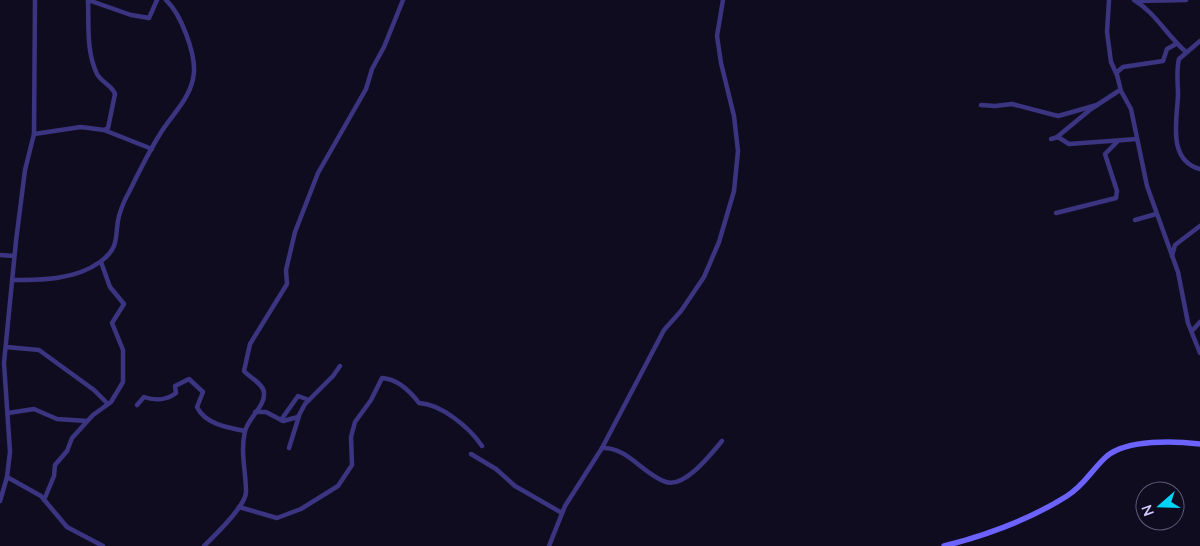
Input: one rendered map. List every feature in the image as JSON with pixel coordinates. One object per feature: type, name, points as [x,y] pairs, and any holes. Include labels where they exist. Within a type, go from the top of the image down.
[{"type":"main road","points":[[944,546],[1012,524],[1066,497],[1078,488],[1108,456],[1121,448],[1174,442],[1200,444]]},
{"type":"street","points":[[0,501],[7,477],[10,452],[4,373],[14,256],[25,170],[34,134],[35,0]]},
{"type":"street","points":[[104,130],[109,125],[115,94],[113,89],[100,79],[94,67],[88,41],[88,0],[131,15],[149,18],[157,0]]},
{"type":"street","points":[[13,280],[56,279],[89,269],[101,262],[116,245],[119,216],[152,149],[189,93],[194,73],[192,55],[178,16],[166,0]]},
{"type":"street","points":[[204,546],[239,506],[246,493],[245,468],[242,457],[245,431],[263,400],[264,391],[244,372],[248,348],[286,287],[286,267],[305,205],[318,173],[366,89],[372,69],[384,47],[403,0]]},
{"type":"street","points":[[549,546],[562,513],[602,448],[664,330],[681,311],[704,276],[719,242],[732,203],[738,164],[738,144],[731,98],[719,50],[718,22],[723,0]]},
{"type":"street","points":[[1109,0],[1107,32],[1110,62],[1116,73],[1120,90],[1131,109],[1146,186],[1178,272],[1188,323],[1200,353]]},
{"type":"street","points":[[1135,1],[1186,0]]},
{"type":"street","points":[[1135,1],[1150,10],[1176,44],[1186,52]]},
{"type":"street","points":[[1200,41],[1179,59],[1176,144],[1186,162],[1200,169]]},
{"type":"street","points":[[1116,73],[1122,67],[1164,60],[1167,49],[1176,44]]},
{"type":"street","points":[[1120,90],[1097,104],[1054,138],[1069,144],[1117,142],[1137,139]]},
{"type":"street","points":[[981,104],[995,106],[1017,105],[1047,115],[1058,116],[1097,104]]},
{"type":"street","points":[[34,134],[81,127],[104,130],[152,149]]},
{"type":"street","points":[[1056,213],[1116,198],[1118,191],[1105,154],[1117,142]]},
{"type":"street","points":[[1135,220],[1156,214]]},
{"type":"street","points":[[1172,257],[1175,245],[1200,226]]},
{"type":"street","points":[[0,255],[14,256]]},
{"type":"street","points":[[44,500],[54,476],[56,463],[67,451],[72,438],[87,421],[108,404],[120,389],[124,379],[123,350],[112,324],[124,306],[110,287],[101,262]]},
{"type":"street","points":[[1192,331],[1200,322]]},
{"type":"street","points":[[6,347],[39,350],[94,390],[108,404]]},
{"type":"street","points":[[289,448],[299,416],[309,400],[333,376],[340,366]]},
{"type":"street","points":[[239,506],[277,518],[301,509],[338,486],[352,465],[352,437],[355,422],[370,402],[382,378],[396,382],[412,393],[419,403],[430,403],[447,412],[474,435],[482,446]]},
{"type":"street","points":[[137,406],[144,397],[160,400],[173,395],[176,393],[175,386],[189,379],[203,392],[197,407],[202,414],[223,428],[245,431]]},
{"type":"street","points":[[281,420],[298,396],[309,400]]},
{"type":"street","points":[[8,413],[34,409],[56,419],[87,421]]},
{"type":"street","points":[[255,412],[266,412],[284,421],[299,416]]},
{"type":"street","points":[[602,448],[618,450],[660,480],[673,483],[685,478],[722,441]]},
{"type":"street","points":[[471,454],[496,469],[515,486],[562,513]]},
{"type":"street","points":[[7,477],[36,492],[67,527],[103,546]]}]
